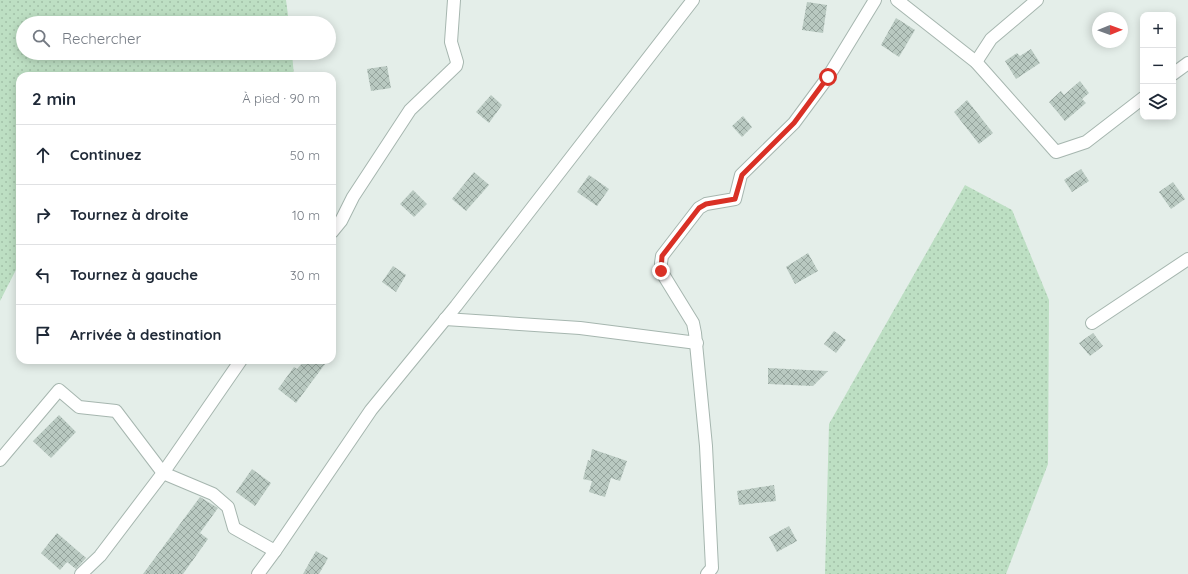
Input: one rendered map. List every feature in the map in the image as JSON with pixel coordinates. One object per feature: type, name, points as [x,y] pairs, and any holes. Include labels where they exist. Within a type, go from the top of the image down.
[{"type":"street","points":[[336,227],[353,197],[410,110],[456,66],[457,62],[451,39],[454,0]]},
{"type":"street","points":[[258,574],[276,551],[371,410],[445,319],[692,0]]},
{"type":"street","points":[[707,574],[712,568],[706,446],[696,343],[693,324],[661,271],[662,256],[699,208],[706,204],[735,199],[742,175],[794,123],[828,77],[875,0]]},
{"type":"street","points":[[897,0],[976,62],[1056,152],[1086,142],[1140,100]]},
{"type":"street","points":[[976,62],[991,39],[1037,0]]},
{"type":"street","points":[[1176,72],[1188,63]]},
{"type":"street","points":[[1092,323],[1188,258]]},
{"type":"street","points":[[445,319],[580,328],[696,343]]},
{"type":"street","points":[[81,574],[100,556],[163,473],[238,364]]},
{"type":"street","points":[[0,460],[59,390],[79,407],[116,411],[163,473],[213,494],[228,507],[234,528],[276,551]]},
{"type":"green space","points":[[0,0],[286,0],[288,16],[16,16],[16,60],[293,60],[294,72],[16,72],[16,270],[0,301]]},
{"type":"green space","points":[[965,185],[1012,210],[1049,300],[1048,464],[1006,574],[825,574],[829,424]]},
{"type":"building","points":[[807,2],[827,5],[823,33],[802,30]]},
{"type":"building","points":[[896,18],[915,30],[899,57],[881,45]]},
{"type":"building","points":[[1031,49],[1040,63],[1016,79],[1005,61],[1017,53],[1020,56]]},
{"type":"building","points":[[387,66],[391,88],[371,91],[367,69]]},
{"type":"building","points":[[1080,81],[1089,93],[1082,99],[1086,103],[1065,121],[1049,102],[1061,91],[1064,95]]},
{"type":"building","points":[[491,95],[502,105],[489,123],[476,112]]},
{"type":"building","points":[[967,100],[993,133],[979,144],[954,112]]},
{"type":"building","points":[[743,116],[752,127],[742,137],[732,126]]},
{"type":"building","points":[[1081,169],[1089,181],[1072,192],[1064,180]]},
{"type":"building","points":[[474,172],[489,185],[466,211],[452,199]]},
{"type":"building","points":[[589,175],[609,189],[597,206],[577,192]]},
{"type":"building","points":[[1173,182],[1185,199],[1171,209],[1159,192]]},
{"type":"building","points":[[413,190],[427,204],[414,217],[400,204]]},
{"type":"building","points":[[808,253],[818,271],[795,284],[786,267]]},
{"type":"building","points":[[393,266],[406,275],[396,292],[382,282]]},
{"type":"building","points":[[834,331],[846,340],[836,353],[824,344]]},
{"type":"building","points":[[1093,333],[1103,346],[1090,356],[1079,343]]},
{"type":"building","points":[[301,364],[325,364],[296,403],[278,389],[294,367],[297,369]]},
{"type":"building","points":[[768,368],[828,371],[813,386],[768,384]]},
{"type":"building","points":[[59,415],[76,432],[51,458],[33,441]]},
{"type":"building","points":[[592,449],[627,461],[620,481],[611,478],[605,497],[589,492],[592,481],[583,479],[588,460],[590,461]]},
{"type":"building","points":[[252,469],[271,483],[255,506],[236,492]]},
{"type":"building","points":[[774,485],[776,501],[739,505],[737,491]]},
{"type":"building","points":[[200,497],[218,508],[200,533],[208,539],[183,574],[143,574]]},
{"type":"building","points":[[789,526],[797,541],[777,552],[769,537]]},
{"type":"building","points":[[57,533],[86,558],[76,569],[67,562],[60,570],[41,553]]},
{"type":"building","points":[[316,551],[328,558],[319,574],[303,574]]},
{"type":"route","points":[[661,271],[662,256],[690,218],[703,205],[735,199],[742,175],[794,123],[828,77]]}]
